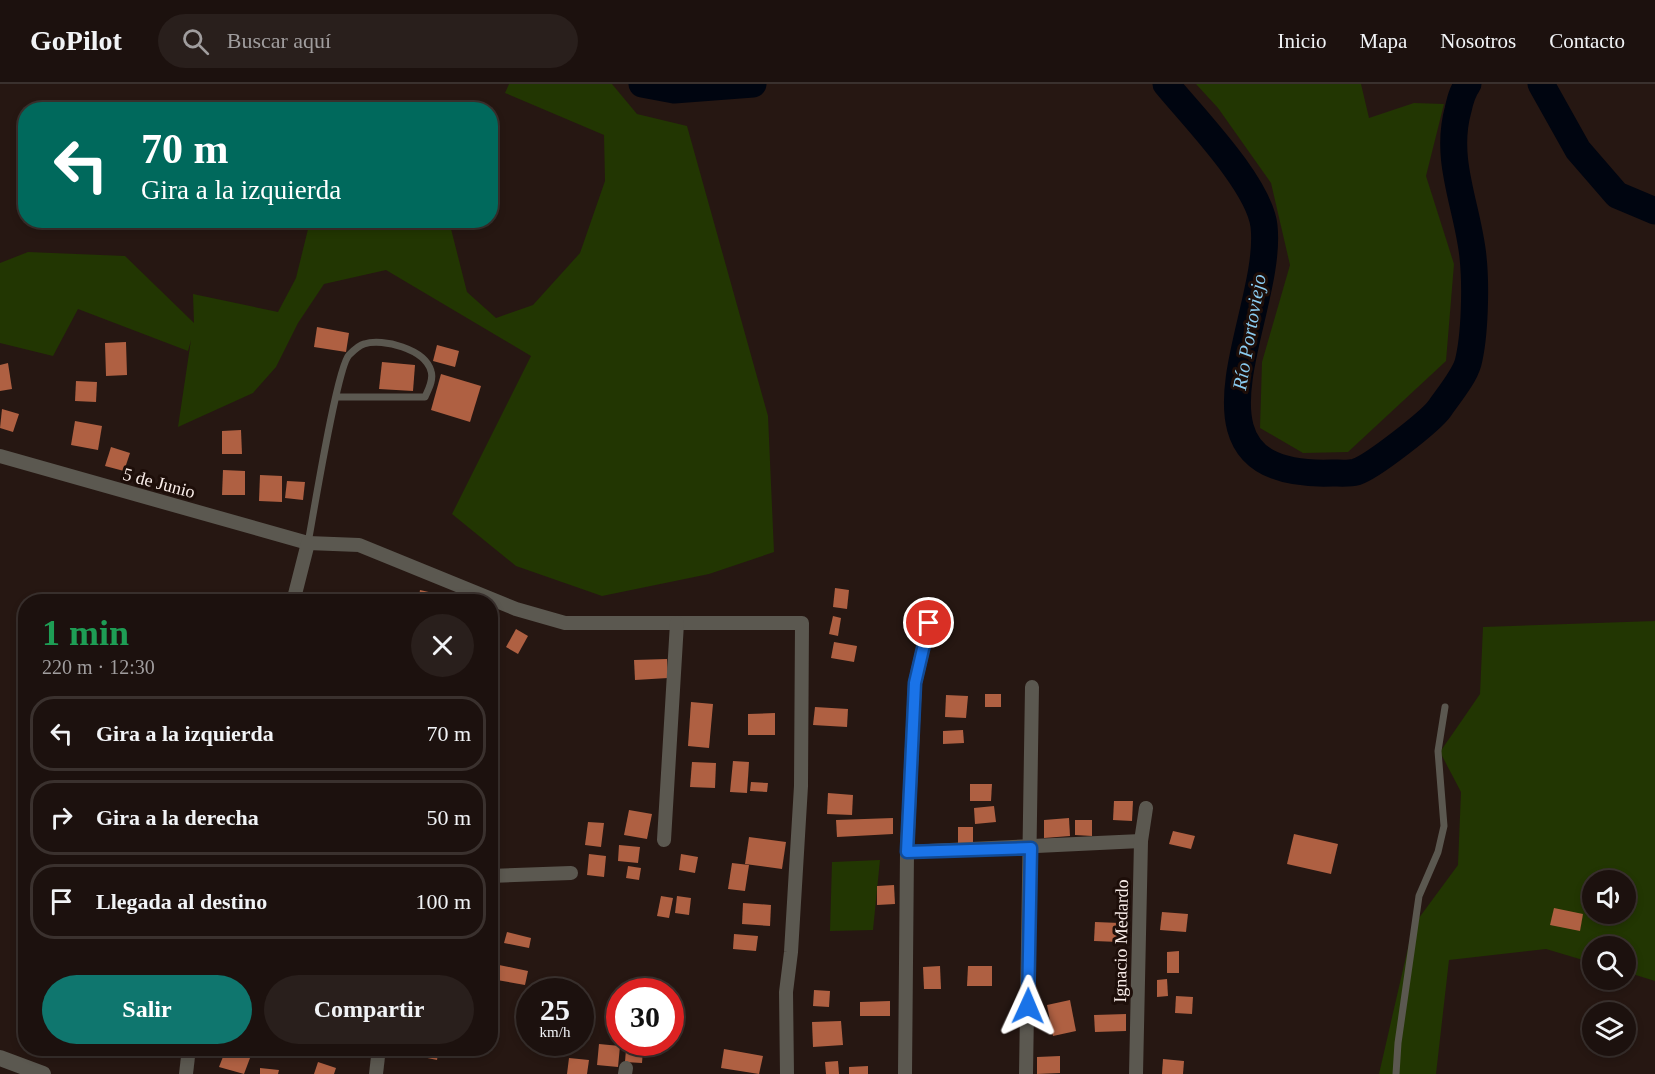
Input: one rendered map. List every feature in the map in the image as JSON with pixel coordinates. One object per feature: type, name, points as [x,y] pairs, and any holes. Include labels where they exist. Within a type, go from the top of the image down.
[{"type":"street","name":"5 de Junio","points":[[0,456],[308,543],[359,545],[479,594]]},
{"type":"street","points":[[294,594],[308,543]]},
{"type":"street","name":"5 de Junio","points":[[498,602],[565,623],[802,623],[801,786],[791,952],[786,992],[787,1074]]},
{"type":"street","points":[[664,840],[677,623]]},
{"type":"street","points":[[905,1074],[907,852],[915,683],[929,623]]},
{"type":"street","points":[[1026,1074],[1032,687]]},
{"type":"street","name":"Ignacio Medardo","points":[[1136,1074],[1141,841],[1146,808]]},
{"type":"street","points":[[907,852],[1031,848],[1141,841]]},
{"type":"street","points":[[498,876],[571,873]]},
{"type":"street","points":[[186,1074],[188,1056]]},
{"type":"street","points":[[376,1074],[378,1056]]},
{"type":"street","points":[[0,1058],[42,1074]]},
{"type":"lane","points":[[308,543],[320,473],[337,397],[347,356],[363,344],[390,343],[423,358],[431,372],[425,398],[337,397]]},
{"type":"lane","points":[[1396,1074],[1398,1043],[1419,896],[1438,852],[1444,826],[1438,751],[1445,707]]},
{"type":"green space","points":[[509,84],[612,84],[637,114],[687,126],[768,416],[774,552],[709,574],[602,596],[516,566],[452,514],[531,356],[386,270],[324,284],[298,323],[276,367],[253,393],[178,427],[191,340],[188,351],[78,309],[53,356],[0,343],[0,263],[28,252],[125,256],[194,323],[193,294],[278,312],[296,278],[308,228],[451,228],[467,292],[496,318],[533,305],[580,253],[605,181],[604,135],[505,93]]},
{"type":"green space","points":[[1196,84],[1361,84],[1369,118],[1414,103],[1444,104],[1426,176],[1454,264],[1446,361],[1348,452],[1303,453],[1260,428],[1262,362],[1290,265],[1271,183],[1218,108]]},
{"type":"green space","points":[[1655,621],[1655,981],[1636,975],[1636,936],[1582,936],[1582,960],[1546,949],[1449,960],[1436,1074],[1379,1074],[1413,926],[1458,865],[1461,792],[1440,752],[1480,694],[1483,627]]},
{"type":"green space","points":[[880,860],[873,930],[830,931],[832,862]]},
{"type":"building","points":[[317,327],[349,333],[346,352],[314,347]]},
{"type":"building","points":[[126,342],[127,375],[106,376],[105,343]]},
{"type":"building","points":[[437,345],[459,351],[455,367],[433,361]]},
{"type":"building","points":[[382,362],[415,365],[413,391],[379,389]]},
{"type":"building","points":[[8,363],[12,389],[0,391],[0,365]]},
{"type":"building","points":[[441,374],[481,386],[470,422],[431,410]]},
{"type":"building","points":[[76,381],[97,382],[96,402],[75,401]]},
{"type":"building","points":[[2,409],[19,414],[13,432],[0,428]]},
{"type":"building","points":[[75,421],[102,426],[98,450],[71,445]]},
{"type":"building","points":[[241,430],[242,454],[222,454],[222,431]]},
{"type":"building","points":[[111,447],[130,453],[124,471],[105,466]]},
{"type":"building","points":[[223,470],[245,471],[245,495],[222,495]]},
{"type":"building","points":[[260,475],[282,476],[282,502],[259,501]]},
{"type":"building","points":[[287,481],[305,482],[303,500],[285,498]]},
{"type":"building","points":[[835,588],[849,590],[847,609],[833,607]]},
{"type":"building","points":[[420,590],[437,594],[419,594]]},
{"type":"building","points":[[833,616],[841,618],[838,636],[829,634]]},
{"type":"building","points":[[516,629],[528,636],[518,654],[506,647]]},
{"type":"building","points":[[834,642],[857,646],[854,662],[831,658]]},
{"type":"building","points":[[667,659],[668,678],[635,680],[634,660]]},
{"type":"building","points":[[985,694],[1001,694],[1001,707],[985,707]]},
{"type":"building","points":[[946,695],[968,696],[966,718],[945,717]]},
{"type":"building","points":[[691,702],[713,704],[709,748],[688,746]]},
{"type":"building","points":[[815,707],[848,709],[847,727],[813,725]]},
{"type":"building","points":[[775,713],[775,735],[748,735],[748,714]]},
{"type":"building","points":[[963,730],[964,743],[943,744],[943,731]]},
{"type":"building","points":[[733,761],[749,762],[747,793],[730,792]]},
{"type":"building","points":[[692,762],[716,763],[715,788],[690,787]]},
{"type":"building","points":[[751,782],[768,783],[767,792],[750,791]]},
{"type":"building","points":[[970,784],[992,784],[991,801],[970,801]]},
{"type":"building","points":[[828,793],[853,795],[852,815],[827,814]]},
{"type":"building","points":[[1114,801],[1133,801],[1132,821],[1113,820]]},
{"type":"building","points":[[994,806],[996,822],[975,824],[974,808]]},
{"type":"building","points":[[629,810],[652,814],[647,839],[624,835]]},
{"type":"building","points":[[893,818],[893,834],[837,837],[836,820]]},
{"type":"building","points":[[1069,818],[1070,836],[1044,838],[1044,820]]},
{"type":"building","points":[[1075,820],[1092,820],[1092,836],[1075,835]]},
{"type":"building","points":[[588,822],[604,823],[601,847],[585,845]]},
{"type":"building","points":[[958,827],[973,827],[973,848],[958,848]]},
{"type":"building","points":[[1173,831],[1195,836],[1191,849],[1169,844]]},
{"type":"building","points":[[1294,834],[1338,844],[1331,874],[1287,864]]},
{"type":"building","points":[[749,837],[786,842],[782,869],[745,864]]},
{"type":"building","points":[[619,845],[640,847],[638,863],[618,861]]},
{"type":"building","points":[[589,854],[606,856],[604,877],[587,875]]},
{"type":"building","points":[[681,854],[698,857],[695,873],[679,870]]},
{"type":"building","points":[[732,863],[749,865],[745,891],[728,889]]},
{"type":"building","points":[[628,866],[641,868],[639,880],[626,878]]},
{"type":"building","points":[[894,885],[895,904],[877,905],[877,886]]},
{"type":"building","points":[[661,896],[673,898],[669,918],[657,916]]},
{"type":"building","points":[[677,896],[691,898],[689,915],[675,913]]},
{"type":"building","points":[[743,903],[771,905],[770,926],[742,924]]},
{"type":"building","points":[[1554,908],[1582,914],[1580,931],[1550,925]]},
{"type":"building","points":[[1162,912],[1188,914],[1186,932],[1160,930]]},
{"type":"building","points":[[1095,922],[1120,923],[1119,942],[1094,941]]},
{"type":"building","points":[[507,932],[531,938],[529,948],[504,943]]},
{"type":"building","points":[[734,934],[758,936],[756,951],[733,949]]},
{"type":"building","points":[[1179,951],[1179,973],[1167,973],[1167,952]]},
{"type":"building","points":[[499,965],[528,971],[526,978],[516,978],[516,983],[498,980]]},
{"type":"building","points":[[940,966],[941,989],[924,989],[923,967]]},
{"type":"building","points":[[968,966],[992,966],[992,986],[967,986]]},
{"type":"building","points":[[1167,979],[1168,996],[1157,997],[1157,980]]},
{"type":"building","points":[[814,990],[830,991],[829,1007],[813,1006]]},
{"type":"building","points":[[1176,996],[1193,997],[1192,1014],[1175,1013]]},
{"type":"building","points":[[1070,1000],[1076,1031],[1053,1036],[1047,1005]]},
{"type":"building","points":[[890,1001],[890,1016],[860,1016],[860,1002]]},
{"type":"building","points":[[1126,1014],[1126,1031],[1095,1032],[1094,1015]]},
{"type":"building","points":[[841,1021],[843,1045],[813,1047],[812,1022]]},
{"type":"building","points":[[599,1044],[606,1045],[606,1056],[619,1056],[618,1067],[597,1065]]},
{"type":"building","points":[[724,1049],[763,1056],[759,1074],[721,1068]]},
{"type":"building","points":[[223,1056],[250,1058],[244,1074],[219,1067]]},
{"type":"building","points":[[418,1056],[438,1056],[437,1060]]},
{"type":"building","points":[[625,1056],[643,1056],[642,1063],[625,1062]]},
{"type":"building","points":[[1060,1056],[1060,1073],[1037,1074],[1037,1057]]},
{"type":"building","points":[[569,1058],[589,1060],[587,1074],[567,1074]]},
{"type":"building","points":[[1163,1059],[1184,1061],[1183,1074],[1162,1074]]},
{"type":"building","points":[[838,1061],[839,1074],[826,1074],[825,1062]]},
{"type":"building","points":[[318,1062],[336,1068],[334,1074],[314,1074]]},
{"type":"building","points":[[868,1066],[868,1074],[849,1074],[849,1067]]},
{"type":"building","points":[[260,1068],[279,1070],[278,1074],[260,1074]]},
{"type":"waterway","name":"Río Portoviejo","points":[[642,84],[674,90],[753,84]]},
{"type":"waterway","name":"Río Portoviejo","points":[[1166,84],[1238,171],[1259,209],[1264,226],[1263,262],[1238,385],[1239,421],[1251,449],[1281,468],[1332,473],[1356,472],[1375,462],[1401,443],[1440,408],[1468,363],[1475,296],[1474,268],[1455,166],[1454,147],[1454,129],[1463,93],[1468,84]]},
{"type":"waterway","name":"Río Portoviejo","points":[[1541,84],[1578,150],[1617,195],[1655,211]]},
{"type":"route","points":[[929,623],[915,683],[907,852],[1031,848],[1028,1006]]}]
